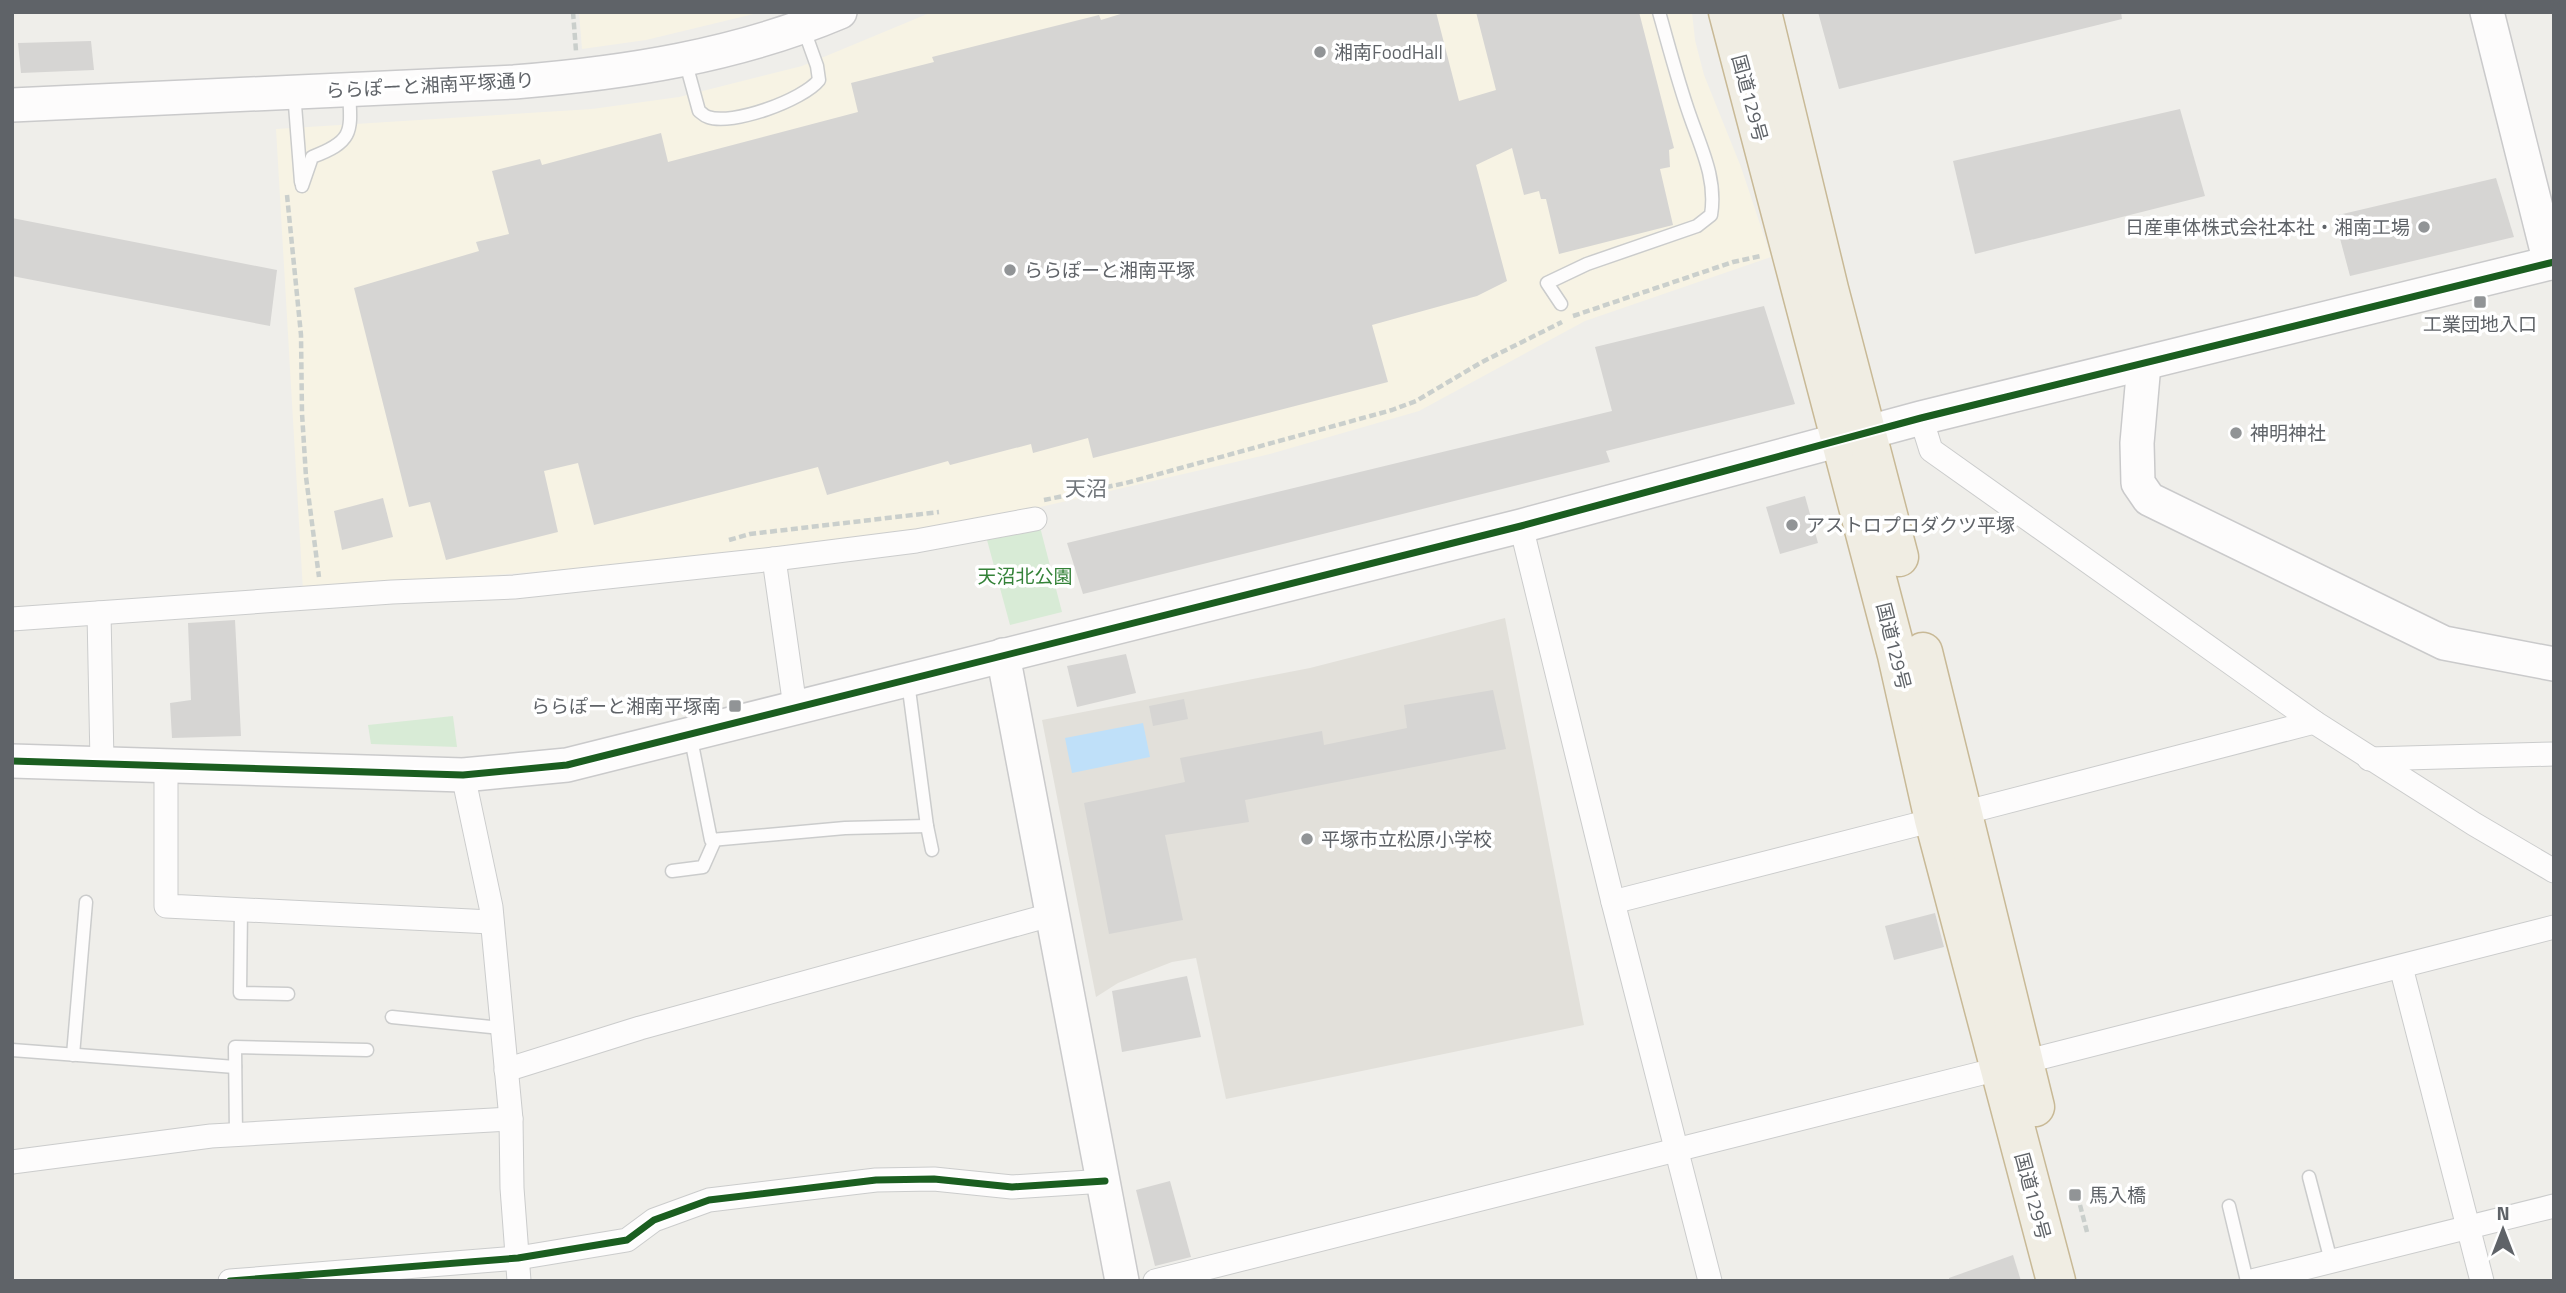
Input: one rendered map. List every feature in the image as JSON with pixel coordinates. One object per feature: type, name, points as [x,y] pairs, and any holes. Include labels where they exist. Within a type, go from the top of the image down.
[{"type":"highway","name":"国道129号","points":[[1728,12],[1854,436],[2011,1066],[2056,1281]]},
{"type":"highway","name":"国道129号","points":[[1762,12],[1829,289],[1854,436]]},
{"type":"highway","name":"国道129号","points":[[2011,1066],[2078,1281]]},
{"type":"street","name":"ららぽーと湘南平塚通り","points":[[12,105],[578,77],[638,69],[768,39],[840,12]]},
{"type":"street","points":[[12,761],[463,775],[566,765],[1521,526],[1922,418],[2552,263],[2487,12]]},
{"type":"street","points":[[2144,364],[2137,443],[2138,483],[2149,499],[2444,643],[2554,664]]},
{"type":"street","points":[[1922,418],[1931,450],[2314,722],[2369,759],[2554,871]]},
{"type":"street","points":[[12,619],[392,592],[514,587],[916,541],[1033,511]]},
{"type":"street","points":[[1521,526],[1710,1281]]},
{"type":"street","points":[[774,559],[795,707]]},
{"type":"street","points":[[99,613],[102,762]]},
{"type":"street","points":[[1003,655],[1122,1281]]},
{"type":"street","points":[[1613,902],[2314,722]]},
{"type":"street","points":[[2369,759],[2554,754]]},
{"type":"street","points":[[166,765],[166,906],[491,922]]},
{"type":"street","points":[[463,775],[491,907],[511,1119],[512,1188],[518,1269]]},
{"type":"street","points":[[506,1070],[640,1027],[1054,914]]},
{"type":"street","points":[[1154,1281],[2554,928]]},
{"type":"street","points":[[2401,967],[2482,1281]]},
{"type":"street","points":[[12,1162],[236,1135],[511,1119]]},
{"type":"street","points":[[230,1281],[518,1269],[627,1240],[654,1220],[709,1200],[876,1180],[934,1179],[1012,1187],[1105,1181]]},
{"type":"street","points":[[2250,1281],[2554,1206]]},
{"type":"lane","points":[[1560,304],[1547,283],[1587,264],[1697,226],[1711,215],[1713,202],[1707,160],[1690,116],[1659,12]]},
{"type":"lane","points":[[685,59],[699,111],[709,117],[731,118],[790,101],[811,89],[819,80],[803,26]]},
{"type":"lane","points":[[294,92],[302,186],[312,157],[334,149],[346,137],[351,126],[349,89]]},
{"type":"lane","points":[[908,678],[932,850]]},
{"type":"lane","points":[[690,733],[711,840],[845,828],[927,826]]},
{"type":"lane","points":[[671,871],[703,867],[715,840]]},
{"type":"lane","points":[[73,1055],[86,902]]},
{"type":"lane","points":[[241,909],[240,993],[288,994]]},
{"type":"lane","points":[[392,1017],[502,1027]]},
{"type":"lane","points":[[236,1135],[235,1047],[367,1050]]},
{"type":"lane","points":[[12,1050],[235,1067]]},
{"type":"lane","points":[[2309,1178],[2331,1261]]},
{"type":"lane","points":[[2229,1206],[2250,1281]]},
{"type":"path","points":[[572,12],[577,59]]},
{"type":"path","points":[[287,193],[301,335],[306,477],[318,576],[326,583]]},
{"type":"path","points":[[1033,511],[1392,410],[1416,401],[1482,362],[1571,317],[1733,261],[1770,254]]},
{"type":"path","points":[[726,540],[750,534],[949,511]]},
{"type":"path","points":[[2080,1205],[2087,1232]]},
{"type":"shaded area","points":[[579,12],[762,12],[646,40],[582,49]]},
{"type":"shaded area","points":[[932,12],[1692,12],[1695,40],[1704,75],[1741,167],[1771,257],[1585,321],[1419,411],[1270,454],[967,524],[628,564],[303,591],[276,129],[592,109],[679,97],[802,66]]},
{"type":"shaded area","name":"平塚市立松原小学校","points":[[1505,618],[1584,1025],[1226,1099],[1196,958],[1172,962],[1118,983],[1096,997],[1042,720],[1310,668]]},
{"type":"green space","name":"天沼北公園","points":[[1040,527],[1062,612],[1010,625],[987,540]]},
{"type":"green space","points":[[453,716],[457,747],[371,744],[368,725]]},
{"type":"water","points":[[1143,723],[1150,757],[1072,773],[1065,738]]},
{"type":"building","name":"ららぽーと湘南平塚","points":[[1127,12],[1436,12],[1459,101],[1496,90],[1476,12],[1639,12],[1674,148],[1669,150],[1670,167],[1660,169],[1673,225],[1559,254],[1546,199],[1541,199],[1539,191],[1524,195],[1512,148],[1476,165],[1507,281],[1477,296],[1372,325],[1388,382],[1093,458],[1088,438],[1033,453],[1031,444],[950,465],[948,461],[827,495],[818,467],[594,525],[578,463],[544,471],[558,532],[446,560],[430,502],[409,507],[354,288],[479,251],[476,242],[509,234],[492,171],[540,159],[542,165],[661,133],[668,162],[858,112],[851,83],[934,62],[932,57],[1099,15],[1101,20]]},
{"type":"building","points":[[1818,12],[2121,12],[2122,19],[1839,89]]},
{"type":"building","points":[[91,41],[94,70],[21,73],[18,43]]},
{"type":"building","points":[[2180,109],[2205,196],[1975,254],[1953,161]]},
{"type":"building","name":"日産車体株式会社本社・湘南工場","points":[[2496,178],[2514,237],[2350,276],[2334,216]]},
{"type":"building","points":[[12,218],[277,270],[270,326],[12,276]]},
{"type":"building","points":[[1764,306],[1795,404],[1606,451],[1610,462],[1083,594],[1067,543],[1612,411],[1595,347]]},
{"type":"building","name":"アストロプロダクツ平塚","points":[[1805,496],[1818,543],[1780,554],[1766,507]]},
{"type":"building","points":[[383,498],[393,537],[342,550],[334,511]]},
{"type":"building","points":[[235,620],[241,736],[172,738],[170,703],[191,700],[188,623]]},
{"type":"building","points":[[1126,654],[1136,693],[1077,707],[1067,666]]},
{"type":"building","points":[[1493,690],[1506,749],[1245,800],[1249,822],[1165,835],[1183,920],[1109,934],[1084,803],[1185,782],[1180,758],[1322,731],[1324,745],[1407,728],[1404,705]]},
{"type":"building","points":[[1184,699],[1188,719],[1153,726],[1149,706]]},
{"type":"building","points":[[1935,913],[1944,947],[1894,960],[1885,926]]},
{"type":"building","points":[[1187,976],[1201,1037],[1122,1052],[1112,991]]},
{"type":"building","points":[[1170,1181],[1191,1257],[1155,1266],[1136,1190]]},
{"type":"building","points":[[2013,1255],[2021,1281],[1949,1281],[1949,1278]]},
{"type":"cycle path","points":[[12,761],[463,775],[567,765],[1521,526],[1921,418],[2554,262]]},
{"type":"cycle path","points":[[230,1281],[518,1258],[627,1240],[654,1220],[709,1200],[876,1180],[934,1179],[1012,1187],[1105,1181]]},
{"type":"place","name":"湘南FoodHall","points":[[1320,52]]},
{"type":"place","name":"日産車体株式会社本社・湘南工場","points":[[2424,227]]},
{"type":"place","name":"ららぽーと湘南平塚","points":[[1010,270]]},
{"type":"place","name":"工業団地入口","points":[[2480,302]]},
{"type":"place","name":"神明神社","points":[[2236,433]]},
{"type":"place","name":"アストロプロダクツ平塚","points":[[1792,525]]},
{"type":"place","name":"ららぽーと湘南平塚南","points":[[735,706]]},
{"type":"place","name":"平塚市立松原小学校","points":[[1307,839]]},
{"type":"place","name":"馬入橋","points":[[2075,1195]]},
{"type":"district","name":"天沼","points":[[1086,489]]}]
